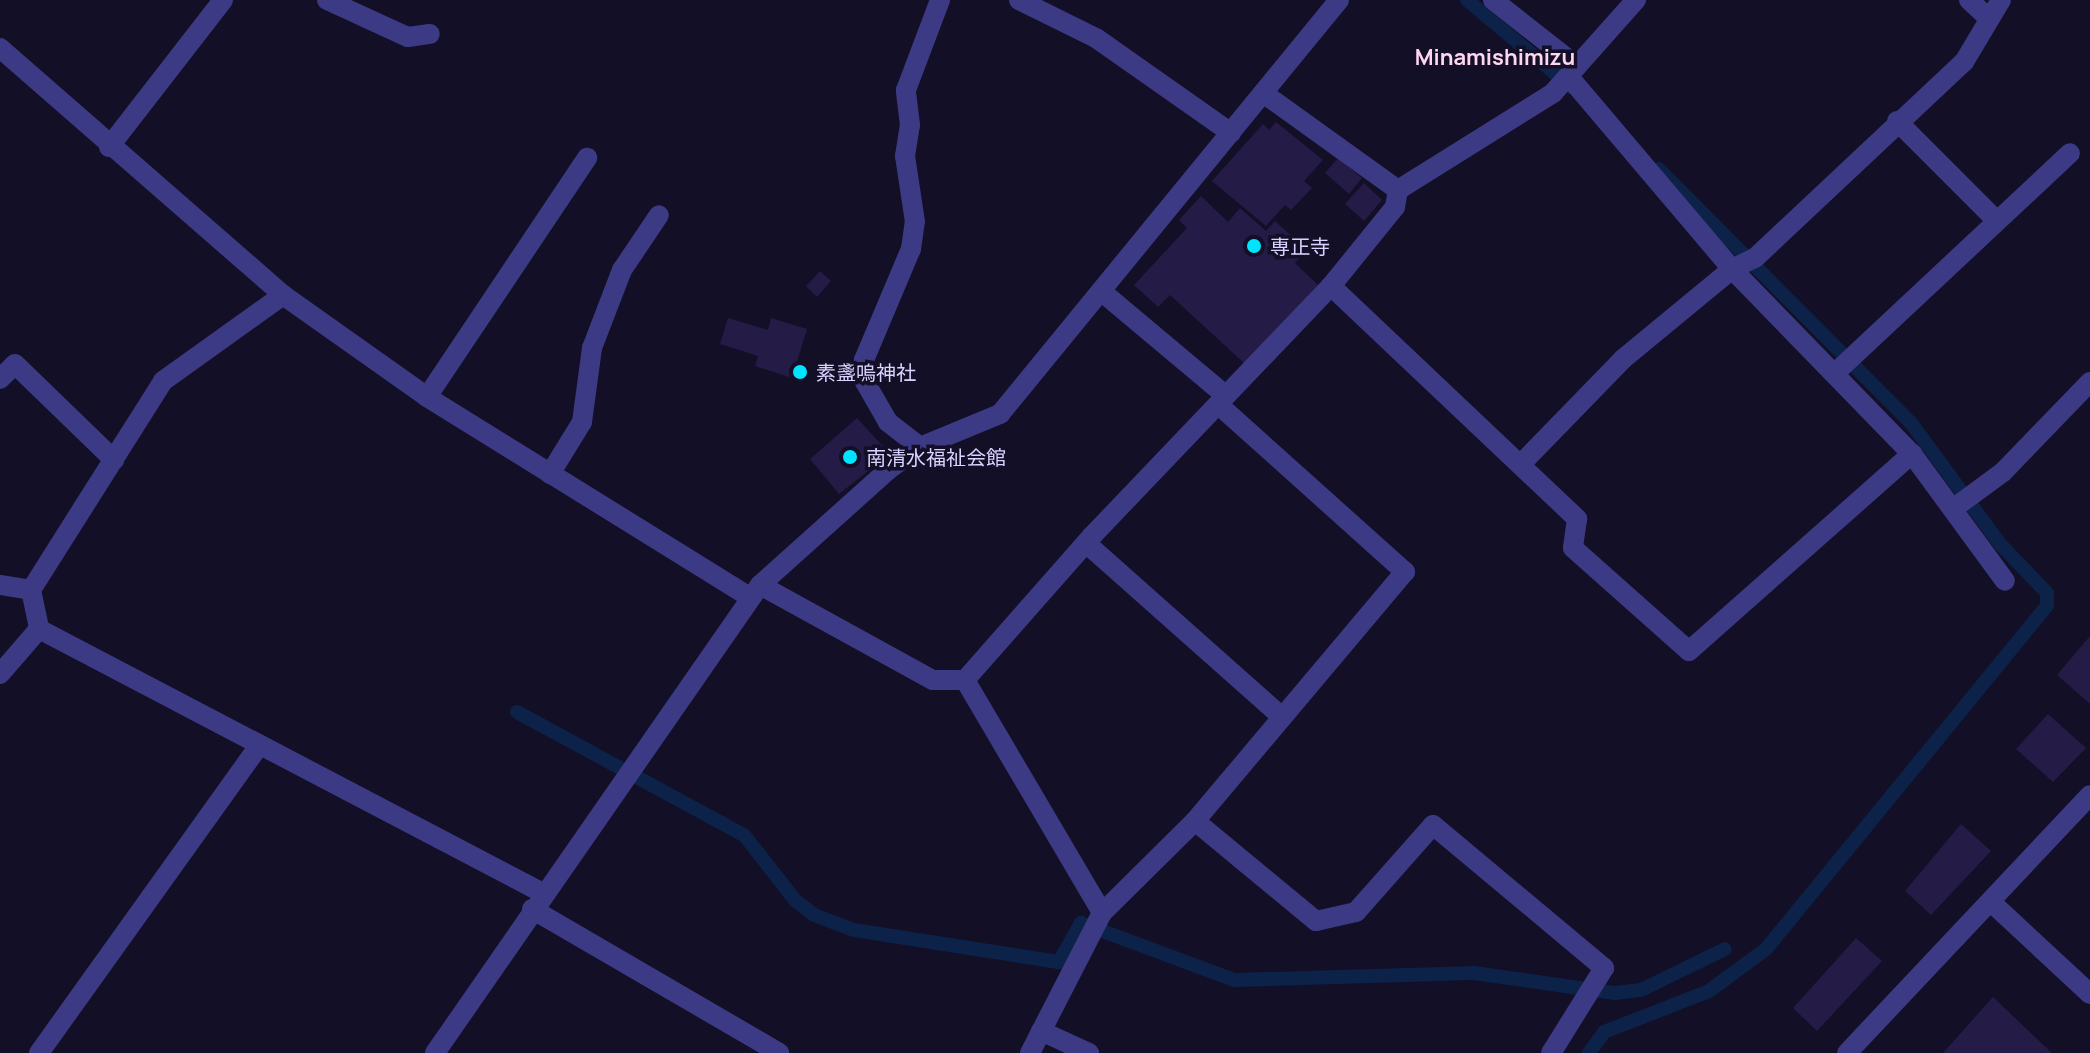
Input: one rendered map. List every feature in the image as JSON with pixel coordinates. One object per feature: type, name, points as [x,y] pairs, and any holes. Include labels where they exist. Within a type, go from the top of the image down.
[{"type":"street","points":[[109,147],[223,0]]},
{"type":"street","points":[[327,0],[408,37],[430,34]]},
{"type":"street","points":[[920,447],[888,422],[865,382],[864,360],[911,249],[915,222],[905,156],[910,125],[906,90],[940,0]]},
{"type":"street","points":[[1019,0],[1096,38],[1231,133]]},
{"type":"street","points":[[435,1053],[755,591],[920,447],[1000,414],[1339,0]]},
{"type":"street","points":[[1493,0],[1842,366],[1957,506],[2005,581]]},
{"type":"street","points":[[0,48],[109,147],[283,295],[427,397],[550,474],[755,591],[933,680],[965,680],[1086,543],[1331,286],[1395,207],[1398,190],[1571,81],[1636,0]]},
{"type":"street","points":[[1969,0],[1987,17]]},
{"type":"street","points":[[1522,463],[1623,359],[1744,265],[1964,62],[1987,17],[2001,0]]},
{"type":"street","points":[[1263,93],[1398,190]]},
{"type":"street","points":[[1897,121],[1997,221]]},
{"type":"street","points":[[1842,366],[2070,153]]},
{"type":"street","points":[[427,397],[587,158]]},
{"type":"street","points":[[550,474],[582,422],[592,348],[622,270],[659,215]]},
{"type":"street","points":[[1331,286],[1522,463],[1577,519],[1573,548],[1689,651],[1912,454]]},
{"type":"street","points":[[1030,1053],[1102,913],[1195,821],[1405,572],[1101,291]]},
{"type":"street","points":[[39,629],[31,590],[163,381],[283,295]]},
{"type":"street","points":[[0,379],[15,364],[114,460]]},
{"type":"street","points":[[1957,506],[2003,472],[2090,382]]},
{"type":"street","points":[[1086,543],[1282,717]]},
{"type":"street","points":[[0,585],[31,590]]},
{"type":"street","points":[[0,674],[39,629]]},
{"type":"street","points":[[39,629],[259,746],[538,901],[779,1053]]},
{"type":"street","points":[[965,680],[1102,913]]},
{"type":"street","points":[[39,1053],[259,746]]},
{"type":"street","points":[[1847,1053],[2090,795]]},
{"type":"street","points":[[1195,821],[1316,921],[1356,912],[1433,825],[1604,968],[1551,1053]]},
{"type":"street","points":[[1991,902],[2090,994]]},
{"type":"street","points":[[1041,1031],[1089,1053]]},
{"type":"building","points":[[1276,122],[1323,160],[1304,181],[1312,188],[1291,210],[1285,205],[1266,226],[1212,181],[1263,124],[1269,130]]},
{"type":"building","points":[[1338,158],[1362,178],[1349,194],[1325,173]]},
{"type":"building","points":[[1364,183],[1382,200],[1364,221],[1345,204]]},
{"type":"building","points":[[1201,196],[1228,222],[1240,208],[1266,231],[1275,221],[1307,250],[1295,263],[1318,285],[1245,364],[1170,295],[1158,307],[1134,285],[1187,228],[1179,220]]},
{"type":"building","points":[[820,271],[831,281],[817,297],[806,286]]},
{"type":"building","points":[[728,318],[768,330],[771,318],[807,329],[792,378],[755,366],[758,356],[720,344]]},
{"type":"building","name":"南清水福祉会館","points":[[857,418],[890,454],[839,494],[810,459]]},
{"type":"building","points":[[2090,636],[2090,704],[2057,675]]},
{"type":"building","points":[[2048,714],[2086,748],[2053,782],[2016,749]]},
{"type":"building","points":[[1961,824],[1991,851],[1931,915],[1905,891]]},
{"type":"building","points":[[1856,938],[1882,961],[1817,1031],[1793,1008]]},
{"type":"building","points":[[1993,997],[2052,1053],[1943,1053]]},
{"type":"waterway","points":[[1467,0],[1571,87]]},
{"type":"waterway","points":[[1589,1053],[1604,1032],[1709,991],[1766,949],[2047,606],[2047,593],[2000,544],[1911,423],[1659,169]]},
{"type":"waterway","points":[[517,712],[744,835],[795,900],[814,915],[854,930],[1059,962],[1081,923],[1234,980],[1474,973],[1615,993],[1641,990],[1725,949]]},
{"type":"place","name":"専正寺","points":[[1254,246]]},
{"type":"place","name":"素盞嗚神社","points":[[800,372]]},
{"type":"place","name":"南清水福祉会館","points":[[850,457]]},
{"type":"district","name":"Minamishimizu","points":[[1495,58]]}]
